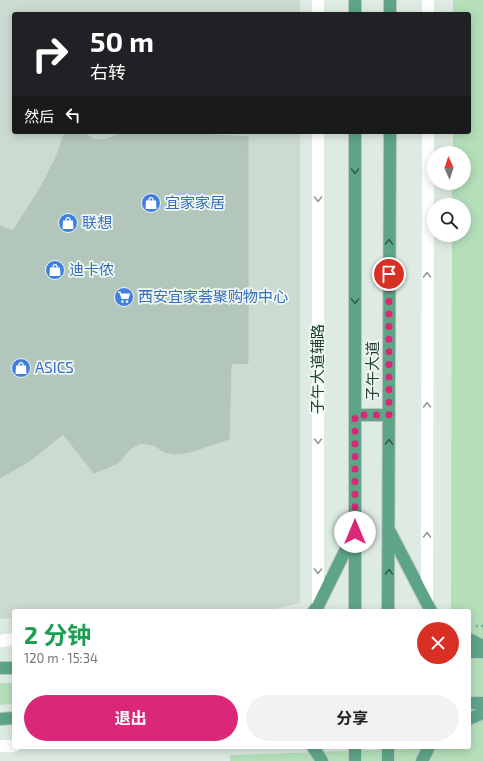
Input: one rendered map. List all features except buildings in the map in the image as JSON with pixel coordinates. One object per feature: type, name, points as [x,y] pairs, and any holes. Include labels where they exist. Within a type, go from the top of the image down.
[{"type":"main road","points":[[355,0],[355,12]]},
{"type":"main road","points":[[390,0],[390,12]]},
{"type":"main road","name":"子午大道","points":[[354,609],[355,134]]},
{"type":"main road","name":"子午大道","points":[[388,609],[390,134]]},
{"type":"main road","points":[[355,415],[389,415]]},
{"type":"main road","points":[[389,530],[429,606]]},
{"type":"main road","points":[[316,609],[355,532]]},
{"type":"main road","points":[[471,640],[483,646]]},
{"type":"main road","points":[[471,652],[483,652]]},
{"type":"main road","points":[[0,668],[12,668]]},
{"type":"main road","points":[[471,703],[483,703]]},
{"type":"main road","points":[[471,718],[483,713]]},
{"type":"main road","points":[[0,719],[12,718]]},
{"type":"main road","points":[[355,749],[355,761]]},
{"type":"main road","points":[[388,749],[388,761]]},
{"type":"street","points":[[318,0],[318,12]]},
{"type":"street","points":[[428,0],[428,12]]},
{"type":"street","name":"子午大道辅路","points":[[316,609],[318,134]]},
{"type":"street","points":[[428,134],[429,606]]},
{"type":"street","points":[[0,641],[12,639]]},
{"type":"street","points":[[0,746],[12,746]]},
{"type":"shaded area","points":[[0,0],[300,0],[300,12],[12,12],[12,134],[300,134],[300,603],[275,609],[12,609],[12,618],[0,619]]},
{"type":"green space","points":[[453,0],[483,0],[483,761],[230,761],[230,755],[409,749],[471,749],[471,609],[451,609],[452,242],[471,242],[471,198],[452,198],[452,190],[471,190],[471,146],[453,146],[453,134],[471,134],[471,12],[453,12]]},
{"type":"green space","points":[[0,683],[12,683],[12,704],[0,705]]},
{"type":"place","name":"宜家家居","points":[[151,203]]},
{"type":"place","name":"联想","points":[[68,223]]},
{"type":"place","name":"迪卡侬","points":[[55,270]]},
{"type":"place","name":"西安宜家荟聚购物中心","points":[[124,297]]},
{"type":"place","name":"ASICS","points":[[21,368]]},
{"type":"route","points":[[355,532],[355,415],[389,415],[389,274]]}]
